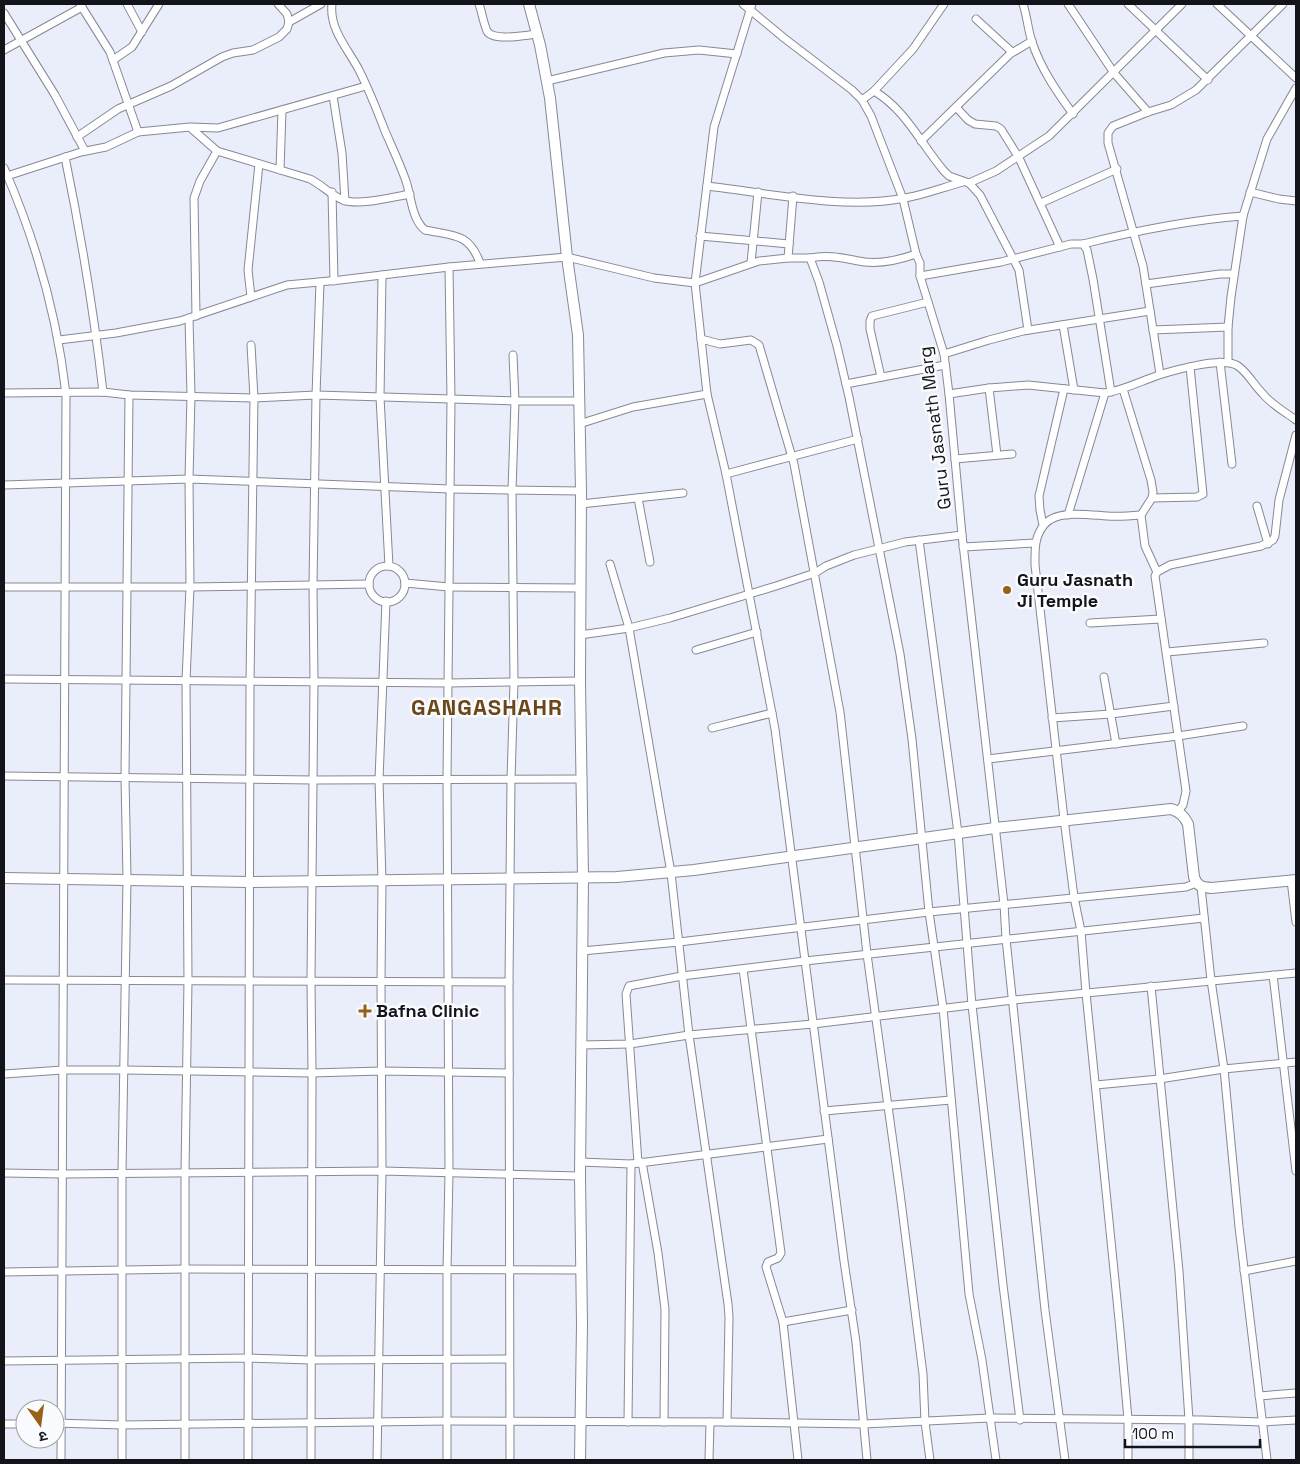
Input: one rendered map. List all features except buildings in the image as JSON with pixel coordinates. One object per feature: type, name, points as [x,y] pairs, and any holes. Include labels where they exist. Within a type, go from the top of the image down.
[{"type":"street","points":[[127,4],[142,32]]},
{"type":"street","points":[[113,60],[132,47],[159,4]]},
{"type":"street","points":[[278,4],[287,14],[289,22]]},
{"type":"street","points":[[77,137],[101,119],[127,104],[163,90],[222,57],[253,50],[271,42],[284,33],[289,22],[321,4]]},
{"type":"street","points":[[332,4],[332,12],[339,36],[366,86],[400,166],[410,194],[414,213],[421,227],[425,230],[466,240],[473,246],[480,263]]},
{"type":"street","points":[[478,4],[488,32],[492,36],[537,34]]},
{"type":"street","points":[[529,4],[547,81],[554,124],[578,334],[581,491],[580,681],[583,878],[580,1162],[582,1270],[580,1460]]},
{"type":"street","name":"Guru Jasnath Marg","points":[[743,4],[751,7],[862,100],[871,116],[903,199],[916,254],[920,263],[920,276],[944,354],[963,547],[1004,904],[1006,939],[1045,1310],[1065,1460]]},
{"type":"street","points":[[862,100],[874,91],[912,49],[944,4]]},
{"type":"street","points":[[1068,4],[1114,72],[1148,112]]},
{"type":"street","points":[[1128,4],[1208,80]]},
{"type":"street","points":[[707,186],[853,202],[903,199],[967,182],[996,171],[1019,158],[1049,136],[1182,4]]},
{"type":"street","points":[[1217,4],[1296,78]]},
{"type":"street","points":[[1160,374],[1146,284],[1135,232],[1108,143],[1108,133],[1113,126],[1182,100],[1202,86],[1283,4]]},
{"type":"street","points":[[1026,5],[1032,41],[1044,69],[1056,91],[1073,114]]},
{"type":"street","points":[[4,50],[81,6],[113,60],[138,132]]},
{"type":"street","points":[[751,7],[714,127],[695,283],[707,394],[726,474],[750,594],[780,763],[824,1112],[856,1342],[867,1460]]},
{"type":"street","points":[[4,12],[55,95],[85,151]]},
{"type":"street","points":[[976,20],[1012,52]]},
{"type":"street","points":[[921,141],[1012,52],[1032,41]]},
{"type":"street","points":[[547,81],[664,53],[699,50],[737,54]]},
{"type":"street","points":[[7,176],[85,151],[114,144],[138,132],[190,127],[218,128],[366,86]]},
{"type":"street","points":[[1228,362],[1228,328],[1243,216],[1270,131],[1296,88]]},
{"type":"street","points":[[874,91],[888,100],[901,114],[936,162],[949,176],[967,182],[980,196],[1018,270],[1022,284],[1028,330]]},
{"type":"street","points":[[333,96],[342,153],[345,200]]},
{"type":"street","points":[[956,108],[975,124],[996,126],[1001,129],[1019,158],[1060,247]]},
{"type":"street","points":[[280,170],[282,110]]},
{"type":"street","points":[[190,127],[218,151],[310,179],[345,200],[357,202],[410,194]]},
{"type":"street","points":[[185,1460],[185,1172],[188,981],[186,681],[190,587],[189,479],[194,198],[200,181],[218,151]]},
{"type":"street","points":[[66,157],[97,336],[103,392]]},
{"type":"street","points":[[251,297],[248,270],[259,164]]},
{"type":"street","points":[[4,168],[26,222],[46,283],[59,340],[66,394],[64,980],[59,1399]]},
{"type":"street","points":[[1041,204],[1117,169]]},
{"type":"street","points":[[332,192],[334,281]]},
{"type":"street","points":[[751,263],[758,192]]},
{"type":"street","points":[[1250,192],[1296,201]]},
{"type":"street","points":[[788,258],[793,196]]},
{"type":"street","points":[[920,276],[1135,232],[1208,219],[1243,216]]},
{"type":"street","points":[[700,236],[789,244]]},
{"type":"street","points":[[1068,515],[1108,392],[1099,319],[1087,250],[1083,244]]},
{"type":"street","points":[[59,340],[140,329],[193,317],[282,286],[480,263],[568,257],[654,278],[695,283],[751,263],[770,259],[832,256],[875,262],[896,260],[916,254]]},
{"type":"street","points":[[810,258],[819,282],[846,384],[900,654],[912,740],[933,947],[943,1008],[969,1294],[982,1360],[996,1460]]},
{"type":"street","points":[[447,1460],[449,1173],[447,780],[451,399],[450,267]]},
{"type":"street","points":[[1146,284],[1220,274],[1234,274]]},
{"type":"street","points":[[382,275],[380,397],[389,566]]},
{"type":"street","points":[[311,1460],[313,585],[320,282]]},
{"type":"street","points":[[881,377],[870,329],[872,316],[928,302]]},
{"type":"street","points":[[944,354],[1028,330],[1150,311]]},
{"type":"street","points":[[1063,325],[1074,390]]},
{"type":"street","points":[[1153,330],[1228,328]]},
{"type":"street","points":[[701,339],[720,344],[751,340],[759,345],[792,456],[840,712],[867,954],[922,1365],[925,1422],[930,1460]]},
{"type":"street","points":[[248,1460],[250,682],[254,482],[254,398],[251,346]]},
{"type":"street","points":[[510,1460],[509,982],[514,682],[512,490],[516,401],[513,355]]},
{"type":"street","points":[[1220,362],[1232,464]]},
{"type":"street","points":[[949,394],[1028,385],[1108,392],[1123,389],[1160,374],[1190,367],[1228,362],[1236,364],[1264,396],[1296,420]]},
{"type":"street","points":[[846,384],[945,365]]},
{"type":"street","points":[[1152,498],[1197,497],[1203,494],[1190,367]]},
{"type":"street","points":[[989,388],[997,455]]},
{"type":"street","points":[[1043,525],[1039,496],[1064,389]]},
{"type":"street","points":[[1123,389],[1153,492],[1152,498],[1141,515],[1146,546],[1157,572],[1154,582],[1167,652],[1186,791],[1185,799],[1178,811]]},
{"type":"street","points":[[4,394],[103,392],[129,395],[254,398],[316,395],[578,401]]},
{"type":"street","points":[[579,424],[633,406],[707,394]]},
{"type":"street","points":[[122,1460],[122,1173],[127,879],[125,777],[129,395]]},
{"type":"street","points":[[1157,572],[1170,565],[1268,544],[1273,540],[1279,500],[1296,435]]},
{"type":"street","points":[[726,474],[858,439]]},
{"type":"street","points":[[955,459],[1012,454]]},
{"type":"street","points":[[4,485],[189,479],[314,482],[450,489],[581,491]]},
{"type":"street","points":[[581,504],[683,493]]},
{"type":"street","points":[[638,498],[650,562]]},
{"type":"street","points":[[1256,506],[1268,544]]},
{"type":"street","points":[[1128,1460],[1128,1419],[1081,931],[1074,897],[1052,718],[1035,565],[1035,543],[1043,525],[1048,521],[1068,515],[1141,515]]},
{"type":"street","points":[[580,635],[629,628],[670,618],[815,573],[826,566],[854,555],[919,540],[962,535]]},
{"type":"street","points":[[919,540],[958,833],[972,1005],[1020,1420]]},
{"type":"street","points":[[963,547],[1035,543]]},
{"type":"street","points":[[610,564],[629,628],[671,873],[688,1036],[728,1304],[727,1422]]},
{"type":"street","points":[[389,566],[400,572],[405,583],[402,594],[392,601],[379,600],[374,596],[369,584],[371,577],[375,570],[389,566]]},
{"type":"street","points":[[405,583],[449,587],[580,588]]},
{"type":"street","points":[[4,587],[190,587],[369,584]]},
{"type":"street","points":[[377,1460],[382,1171],[380,780],[386,601]]},
{"type":"street","points":[[1090,623],[1161,619]]},
{"type":"street","points":[[696,650],[757,632]]},
{"type":"street","points":[[1167,652],[1264,643]]},
{"type":"street","points":[[1104,677],[1116,744]]},
{"type":"street","points":[[4,679],[448,683],[580,681]]},
{"type":"street","points":[[1052,718],[1111,714],[1174,706]]},
{"type":"street","points":[[712,728],[772,713]]},
{"type":"street","points":[[988,759],[1178,736],[1243,726]]},
{"type":"street","points":[[4,776],[314,780],[582,779]]},
{"type":"street","points":[[4,878],[250,882],[583,878],[671,873],[1064,819],[1162,809],[1178,811],[1184,816],[1188,824],[1194,877],[1198,885],[1204,918],[1224,1069],[1244,1271],[1266,1460]]},
{"type":"street","points":[[582,951],[678,942],[801,926],[1074,897],[1198,885],[1211,888],[1294,880],[1296,922]]},
{"type":"street","points":[[628,1422],[637,1163],[627,989],[634,984],[743,968],[1204,918]]},
{"type":"street","points":[[743,968],[781,1253],[778,1258],[768,1262],[766,1267],[783,1322],[798,1460]]},
{"type":"street","points":[[581,1045],[630,1044],[1013,1000],[1296,973]]},
{"type":"street","points":[[1273,975],[1296,1171]]},
{"type":"street","points":[[4,980],[509,982]]},
{"type":"street","points":[[1151,986],[1179,1271],[1189,1420],[1189,1460]]},
{"type":"street","points":[[1096,1085],[1296,1062]]},
{"type":"street","points":[[4,1074],[63,1070],[312,1073],[381,1071],[509,1072]]},
{"type":"street","points":[[824,1112],[952,1100]]},
{"type":"street","points":[[580,1162],[637,1163],[828,1139]]},
{"type":"street","points":[[637,1163],[658,1253],[665,1309],[664,1422]]},
{"type":"street","points":[[4,1172],[62,1174],[382,1171],[580,1176]]},
{"type":"street","points":[[1244,1271],[1296,1261]]},
{"type":"street","points":[[4,1272],[185,1269],[582,1270]]},
{"type":"street","points":[[783,1322],[852,1310]]},
{"type":"street","points":[[4,1361],[185,1358],[310,1360],[509,1359]]},
{"type":"street","points":[[1259,1396],[1296,1393]]},
{"type":"street","points":[[65,1423],[186,1425],[448,1421],[864,1424],[990,1418],[1020,1420],[1128,1419],[1262,1422],[1296,1420]]},
{"type":"street","points":[[709,1460],[710,1422]]},
{"type":"place","name":"Guru Jasnath Ji Temple","points":[[1007,590]]},
{"type":"place","name":"Bafna Clinic","points":[[365,1011]]},
{"type":"district","name":"GANGASHAHR","points":[[487,707]]}]
